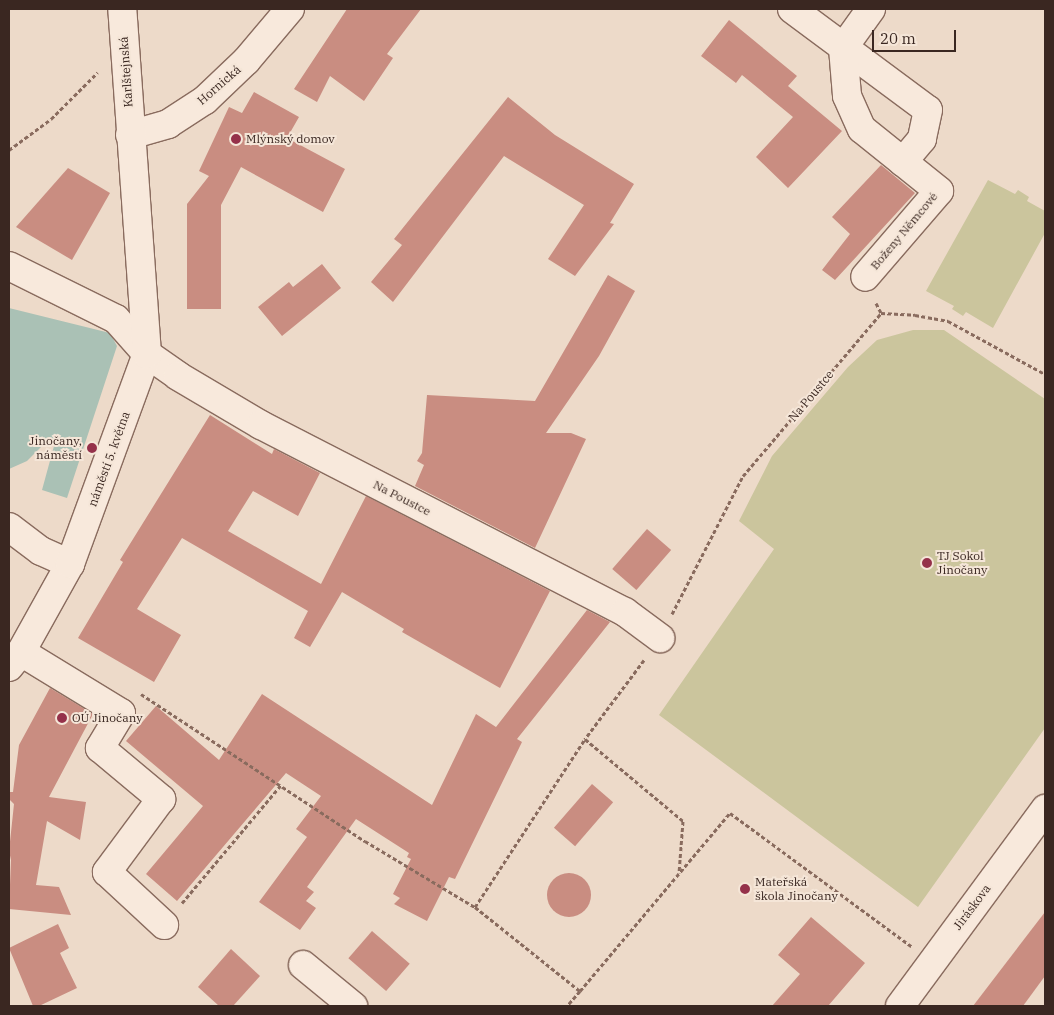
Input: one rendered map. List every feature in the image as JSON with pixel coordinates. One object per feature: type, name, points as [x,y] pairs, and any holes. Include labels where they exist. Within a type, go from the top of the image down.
[{"type":"street","name":"Karlštejnská","points":[[122,9],[130,135]]},
{"type":"street","name":"Hornická","points":[[130,135],[168,124],[205,100],[246,61],[290,9]]},
{"type":"street","points":[[792,9],[928,110],[922,139],[903,162]]},
{"type":"street","points":[[843,48],[871,9]]},
{"type":"street","name":"Boženy Němcové","points":[[843,48],[847,96],[862,129],[939,191],[865,277]]},
{"type":"street","name":"náměstí 5. května","points":[[15,659],[70,564],[147,354],[130,135]]},
{"type":"street","points":[[9,266],[116,319],[147,354]]},
{"type":"street","name":"Na Poustce","points":[[147,354],[178,376],[261,425],[626,612],[660,638]]},
{"type":"street","points":[[9,527],[41,551],[70,564]]},
{"type":"street","points":[[15,659],[121,713],[100,748],[161,799],[107,872],[164,925]]},
{"type":"street","name":"Jiráskova","points":[[900,1006],[1045,809]]},
{"type":"street","points":[[303,965],[353,1006]]},
{"type":"path","points":[[9,150],[51,119],[90,82],[124,38]]},
{"type":"path","name":"Na Poustce","points":[[475,907],[585,740],[660,638],[743,476],[881,314],[915,315],[948,321],[1045,374]]},
{"type":"path","points":[[121,713],[143,693],[365,842],[475,907],[580,991]]},
{"type":"path","points":[[585,740],[683,821],[679,873]]},
{"type":"path","points":[[164,925],[282,785]]},
{"type":"path","points":[[567,1006],[730,813],[932,962]]},
{"type":"shaded area","points":[[988,180],[1015,194],[1018,190],[1029,197],[1027,201],[1045,211],[1045,233],[993,328],[966,312],[963,316],[952,309],[954,306],[926,291]]},
{"type":"shaded area","points":[[9,308],[110,333],[117,346],[67,498],[42,490],[54,446],[49,439],[27,461],[9,469]]},
{"type":"shaded area","name":"TJ Sokol Jinočany","points":[[913,330],[944,330],[1045,399],[1045,728],[918,907],[659,715],[774,549],[739,521],[772,456],[848,367],[877,340]]},
{"type":"building","points":[[347,9],[421,9],[387,54],[393,58],[364,101],[330,76],[317,102],[294,89]]},
{"type":"building","points":[[729,20],[797,76],[788,86],[842,131],[788,188],[756,157],[793,117],[742,75],[736,83],[701,56]]},
{"type":"building","points":[[254,92],[299,117],[287,138],[345,169],[323,212],[241,167],[221,205],[221,309],[187,309],[187,204],[209,176],[199,171],[229,107],[242,113]]},
{"type":"building","points":[[508,97],[555,135],[634,184],[610,223],[614,224],[575,276],[548,259],[584,205],[504,156],[393,302],[371,282],[402,245],[394,239]]},
{"type":"building","points":[[881,165],[915,193],[835,280],[822,270],[850,234],[832,217]]},
{"type":"building","points":[[68,168],[110,193],[72,260],[16,227]]},
{"type":"building","points":[[322,264],[341,288],[282,336],[258,307],[289,282],[293,287]]},
{"type":"building","points":[[608,275],[635,291],[599,356],[546,433],[571,433],[586,439],[535,548],[415,486],[424,465],[417,461],[422,453],[427,395],[535,401]]},
{"type":"building","points":[[210,415],[272,454],[274,449],[320,473],[298,516],[253,491],[228,531],[321,584],[366,496],[550,591],[500,688],[402,632],[404,629],[342,592],[310,647],[294,638],[308,611],[182,538],[137,609],[181,635],[154,682],[78,638],[123,562],[120,560]]},
{"type":"building","points":[[647,529],[671,550],[636,590],[612,569]]},
{"type":"building","points":[[587,610],[610,622],[517,739],[522,742],[455,879],[449,877],[427,921],[394,904],[400,898],[393,894],[411,859],[407,857],[409,853],[356,819],[307,887],[314,892],[306,901],[316,908],[300,930],[259,902],[307,837],[296,829],[321,796],[286,773],[177,901],[146,874],[203,806],[126,741],[156,706],[219,760],[262,694],[432,805],[476,714],[496,727]]},
{"type":"building","points":[[50,688],[93,714],[49,797],[86,802],[80,840],[47,821],[36,885],[59,887],[71,915],[9,909],[11,860],[9,851],[14,804],[9,799],[9,792],[13,792],[19,745]]},
{"type":"building","points":[[592,784],[613,802],[575,846],[554,828]]},
{"type":"building","points":[[569,873],[581,877],[587,883],[591,895],[587,907],[581,913],[569,917],[557,913],[551,907],[547,895],[551,883],[557,877]]},
{"type":"building","points":[[1045,912],[1045,976],[1023,1006],[973,1006]]},
{"type":"building","points":[[811,917],[865,963],[828,1006],[772,1006],[800,974],[778,955]]},
{"type":"building","points":[[58,924],[69,948],[60,953],[77,988],[39,1006],[33,1006],[9,948]]},
{"type":"building","points":[[372,931],[410,964],[386,991],[348,958]]},
{"type":"building","points":[[231,949],[260,976],[233,1006],[219,1006],[198,987]]},
{"type":"place","name":"Mlýnský domov","points":[[236,139]]},
{"type":"place","name":"Jinočany, náměstí","points":[[92,448]]},
{"type":"place","name":"TJ Sokol Jinočany","points":[[927,563]]},
{"type":"place","name":"OÚ Jinočany","points":[[62,718]]},
{"type":"place","name":"Mateřská škola Jinočany","points":[[745,889]]}]
